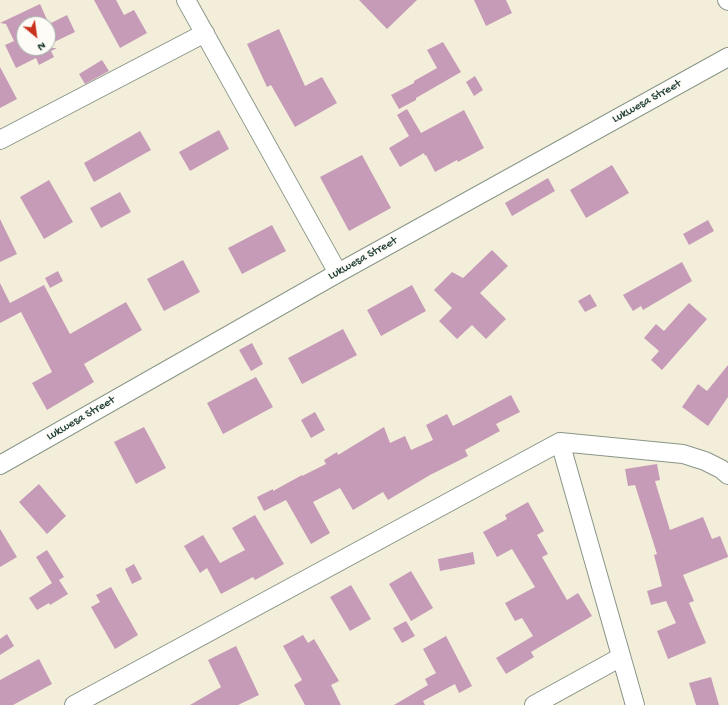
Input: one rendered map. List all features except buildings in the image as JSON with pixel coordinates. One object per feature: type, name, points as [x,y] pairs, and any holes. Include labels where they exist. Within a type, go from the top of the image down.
[{"type":"street","points":[[186,0],[338,273]]},
{"type":"street","points":[[0,140],[205,33]]},
{"type":"street","name":"Lukwesa Street","points":[[0,465],[338,273],[728,57]]},
{"type":"street","points":[[74,705],[560,442],[683,454],[705,461],[721,469],[728,475]]},
{"type":"street","points":[[560,442],[635,705]]},
{"type":"street","points":[[534,705],[621,657]]}]
